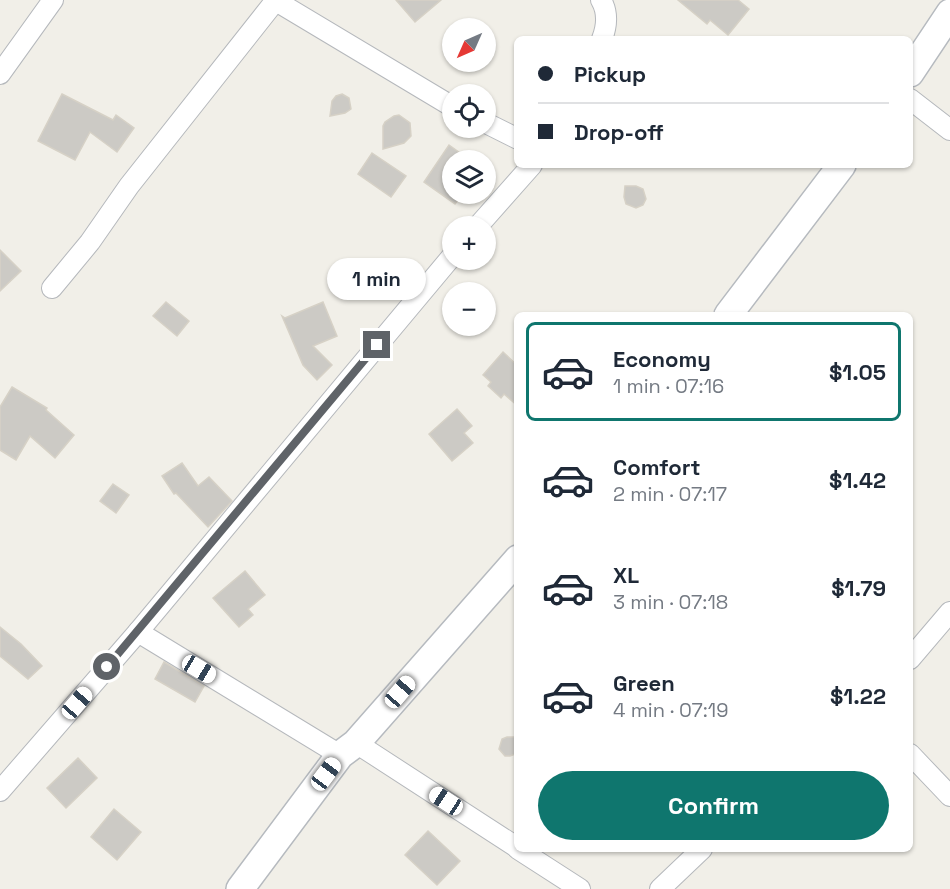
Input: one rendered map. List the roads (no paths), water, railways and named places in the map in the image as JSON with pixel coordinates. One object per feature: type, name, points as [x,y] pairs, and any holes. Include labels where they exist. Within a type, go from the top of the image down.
[{"type":"street","points":[[0,74],[53,0]]},
{"type":"street","points":[[601,0],[605,6],[607,23],[603,36]]},
{"type":"street","points":[[52,288],[90,242],[129,186],[276,1],[442,100]]},
{"type":"street","points":[[913,68],[950,13]]},
{"type":"street","points":[[913,101],[950,130]]},
{"type":"street","points":[[496,128],[514,137]]},
{"type":"street","points":[[487,216],[529,168]]},
{"type":"street","points":[[730,312],[840,168]]},
{"type":"street","points":[[0,792],[138,632],[442,268]]},
{"type":"street","points":[[240,889],[348,749],[514,563]]},
{"type":"street","points":[[913,655],[950,612]]},
{"type":"street","points":[[138,632],[348,749],[514,847]]},
{"type":"street","points":[[913,757],[950,796]]},
{"type":"street","points":[[523,852],[580,889]]},
{"type":"street","points":[[660,889],[699,852]]}]
